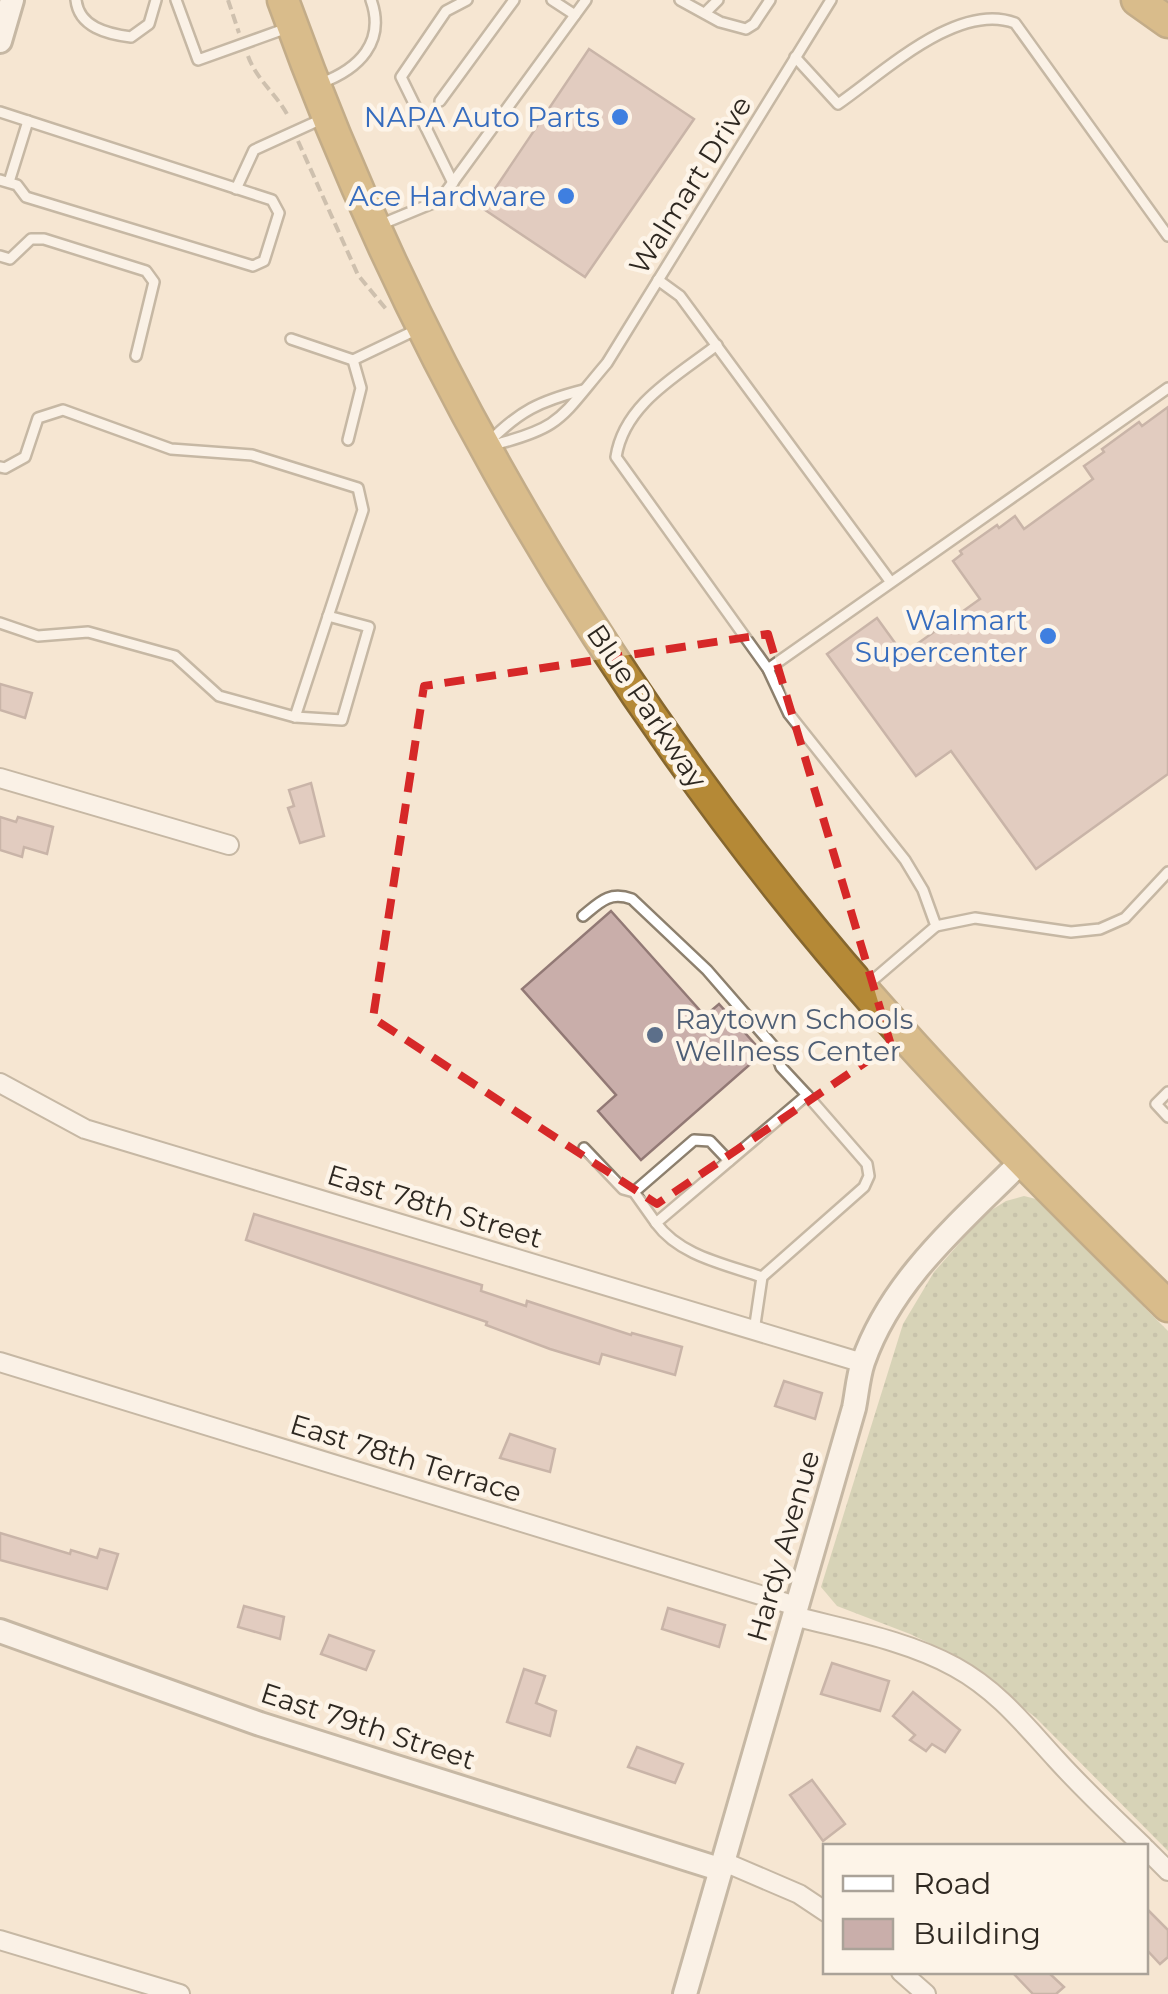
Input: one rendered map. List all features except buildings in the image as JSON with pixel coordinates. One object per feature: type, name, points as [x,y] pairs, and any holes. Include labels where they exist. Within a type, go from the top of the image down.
[{"type":"highway","points":[[1137,0],[1168,22]]},
{"type":"highway","name":"Blue Parkway","points":[[288,13],[327,117],[422,327],[484,447],[638,699],[787,899],[864,988],[1021,1162],[1168,1306]]},
{"type":"street","points":[[0,41],[12,0]]},
{"type":"street","points":[[0,778],[228,845]]},
{"type":"street","name":"East 78th Street","points":[[0,1083],[85,1129],[863,1364]]},
{"type":"street","name":"Hardy Avenue","points":[[685,1994],[854,1408],[863,1364],[884,1316],[915,1268],[1021,1162]]},
{"type":"street","name":"East 78th Terrace","points":[[0,1362],[917,1649],[980,1683],[1023,1719],[1056,1760],[1140,1844]]},
{"type":"street","name":"East 79th Street","points":[[0,1631],[260,1724],[721,1865],[799,1894],[823,1910]]},
{"type":"street","name":"East 78th Terrace","points":[[1148,1852],[1168,1871]]},
{"type":"street","points":[[0,1940],[180,1994]]},
{"type":"street","points":[[903,1974],[926,1994]]},
{"type":"lane","points":[[76,2],[81,18],[90,24],[112,35],[131,38],[149,24],[156,0]]},
{"type":"lane","points":[[176,0],[198,60],[288,13]]},
{"type":"lane","points":[[314,85],[341,76],[367,54],[376,30],[370,0]]},
{"type":"lane","points":[[440,0],[446,11]]},
{"type":"lane","points":[[453,183],[401,77],[446,11],[467,0]]},
{"type":"lane","points":[[440,100],[514,0]]},
{"type":"lane","points":[[552,0],[575,15]]},
{"type":"lane","points":[[375,227],[440,200],[586,0]]},
{"type":"lane","points":[[680,0],[746,29],[770,0]]},
{"type":"lane","points":[[705,13],[718,0]]},
{"type":"lane","name":"Walmart Drive","points":[[484,447],[551,427],[569,411],[606,363],[831,0]]},
{"type":"lane","points":[[795,56],[838,104],[948,27],[999,17],[1015,23],[1168,236]]},
{"type":"lane","points":[[0,112],[28,121],[236,188],[272,200],[279,214],[264,260],[253,266],[26,197],[17,185],[4,181],[28,121]]},
{"type":"lane","points":[[236,188],[254,150],[327,117]]},
{"type":"lane","points":[[0,256],[10,259],[31,239],[44,238],[146,271],[154,282],[136,356]]},
{"type":"lane","points":[[658,280],[680,296],[890,581]]},
{"type":"lane","points":[[291,339],[353,360],[422,327]]},
{"type":"lane","points":[[717,345],[650,395],[620,435],[616,457],[768,669],[789,714],[905,860],[923,890],[936,926]]},
{"type":"lane","points":[[348,440],[361,388],[353,360]]},
{"type":"lane","points":[[768,669],[1168,388]]},
{"type":"lane","points":[[484,447],[514,416],[550,398],[583,390]]},
{"type":"lane","points":[[0,482],[3,468],[25,457],[38,418],[64,410],[171,449],[252,455],[358,488],[363,510],[296,717]]},
{"type":"lane","points":[[0,623],[38,636],[88,632],[175,656],[219,696],[296,717],[342,720],[369,626],[328,616]]},
{"type":"lane","points":[[864,988],[936,926],[975,918],[1071,932],[1100,929],[1125,918],[1168,872]]},
{"type":"lane","points":[[584,916],[608,896],[619,894],[632,899],[707,970],[774,1047],[781,1067],[867,1164],[869,1176],[864,1187],[762,1276],[754,1331]]},
{"type":"lane","points":[[1168,1092],[1156,1104],[1168,1116]]},
{"type":"lane","points":[[656,1223],[807,1095]]},
{"type":"lane","points":[[634,1192],[694,1140],[710,1141],[729,1161]]},
{"type":"lane","points":[[584,1148],[623,1189],[634,1192],[667,1238],[699,1256],[762,1276]]},
{"type":"path","points":[[228,0],[239,32]]},
{"type":"path","points":[[248,58],[258,77],[282,102],[288,116]]},
{"type":"path","points":[[301,147],[358,275],[390,316]]},
{"type":"highlighted area","points":[[768,634],[891,1045],[657,1204],[373,1018],[424,686]]},
{"type":"green space","points":[[1024,1196],[1036,1199],[1168,1331],[1168,1851],[1035,1717],[954,1655],[837,1606],[821,1587],[903,1324],[934,1272],[985,1214],[1006,1201]]},
{"type":"place","name":"NAPA Auto Parts","points":[[620,117]]},
{"type":"place","name":"Ace Hardware","points":[[566,196]]},
{"type":"place","name":"Walmart Supercenter","points":[[1048,636]]},
{"type":"place","name":"Raytown Schools Wellness Center","points":[[655,1035]]}]
